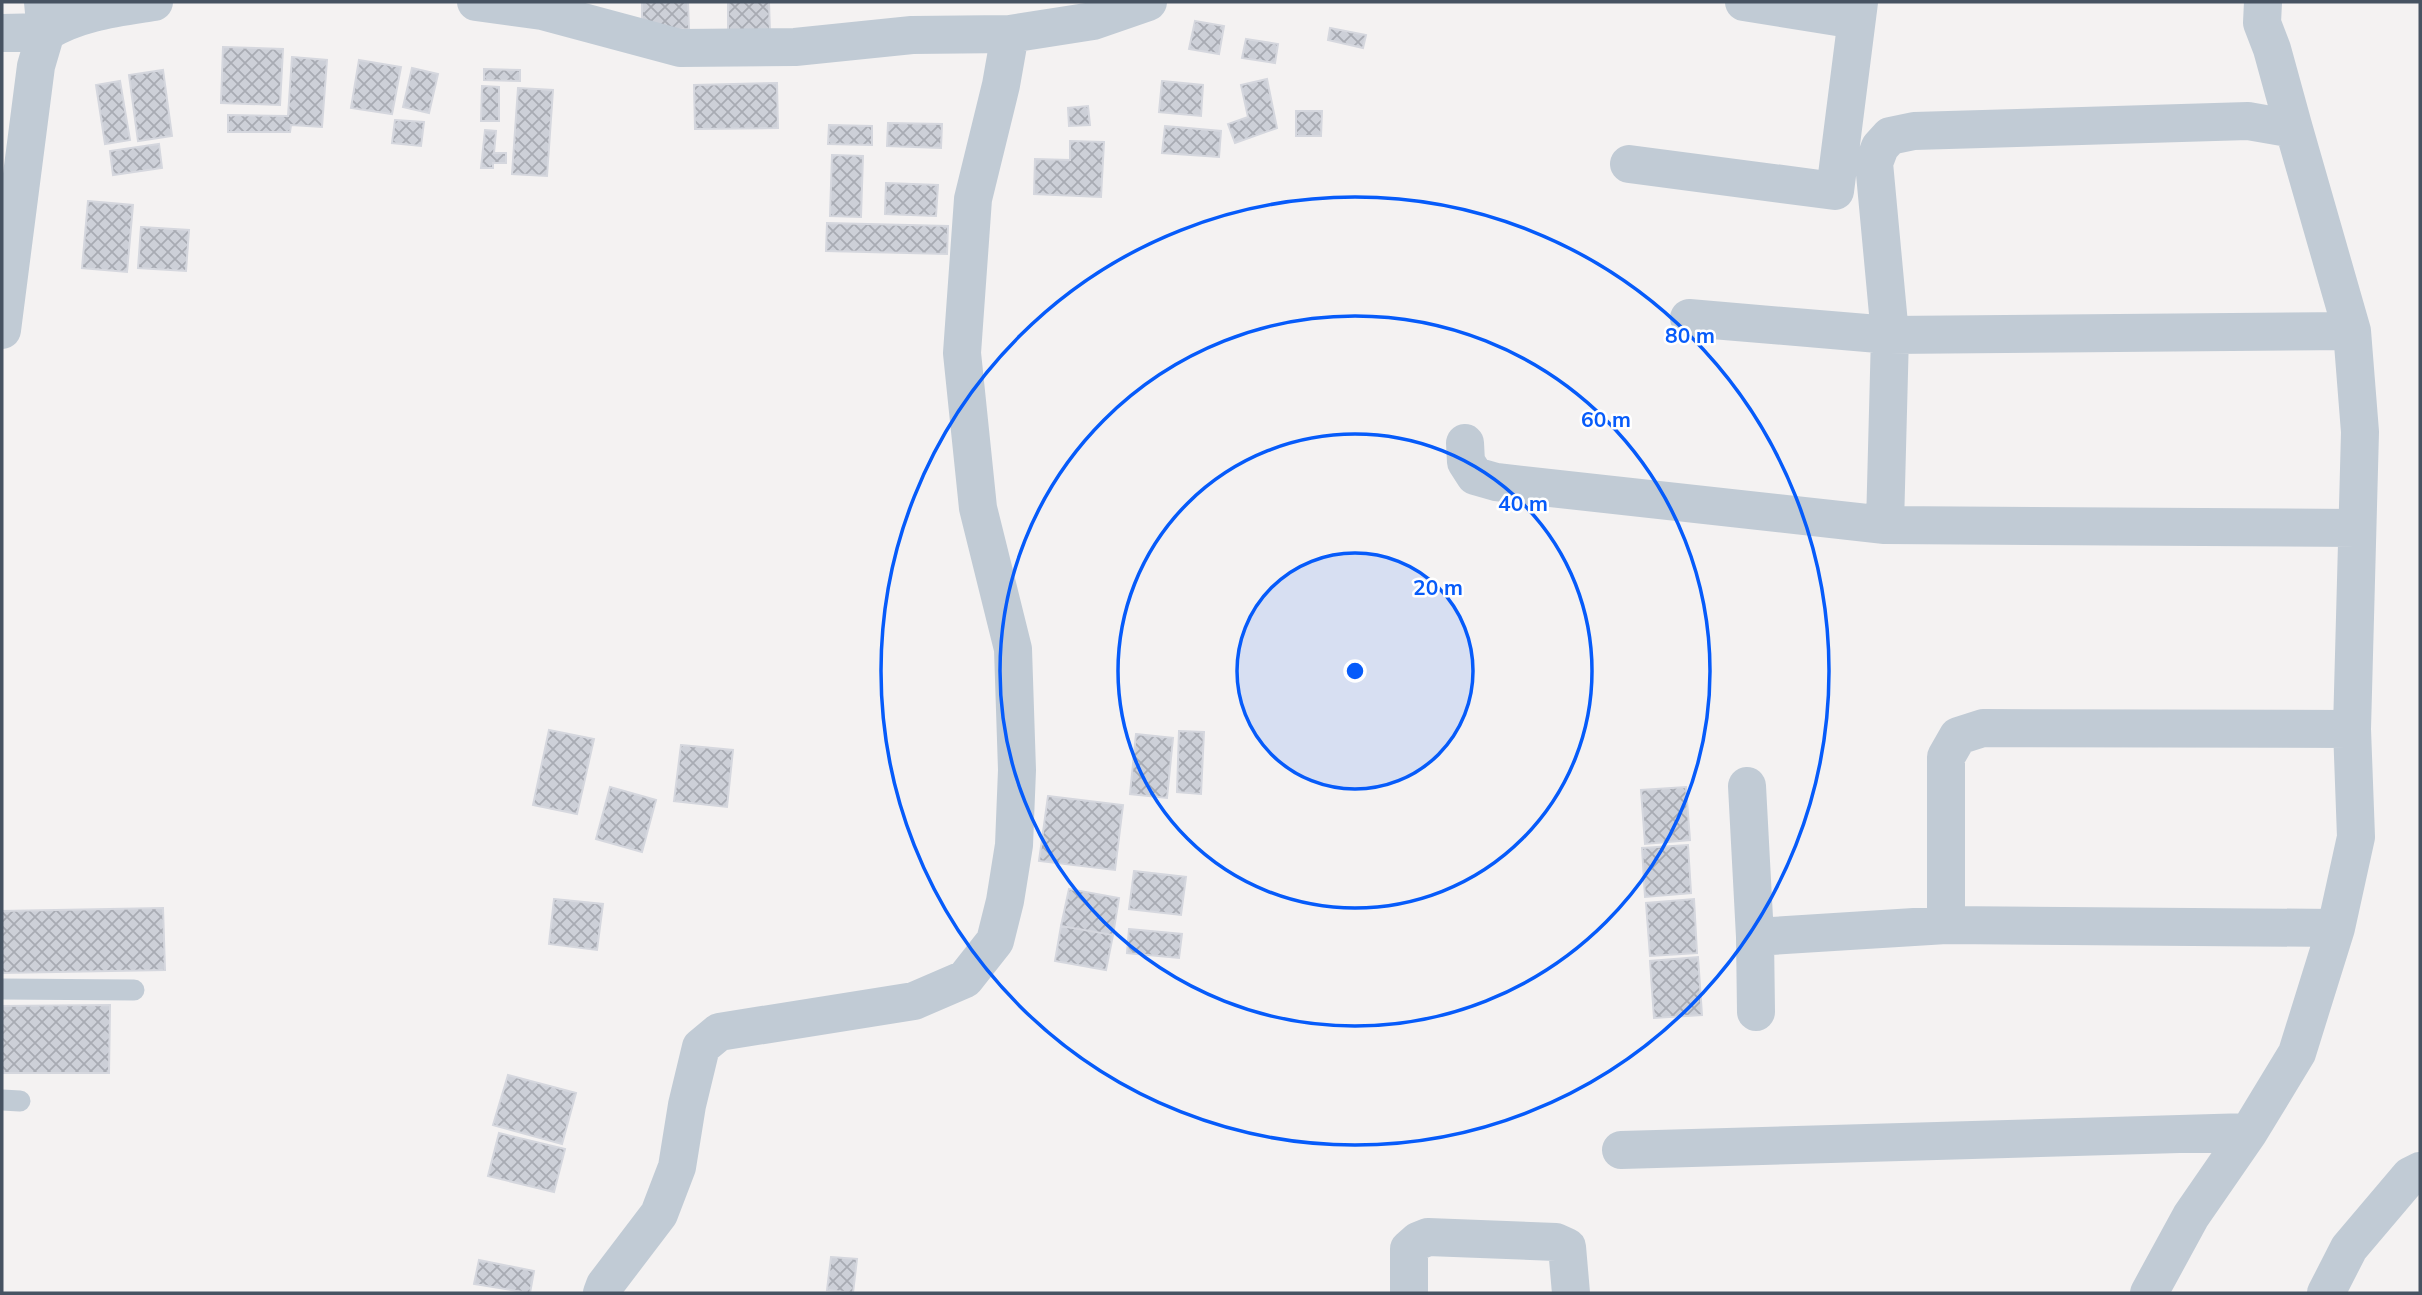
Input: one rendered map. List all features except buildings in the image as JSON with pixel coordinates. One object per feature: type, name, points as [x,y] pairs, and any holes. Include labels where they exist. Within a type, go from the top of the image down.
[{"type":"street","points":[[2,33],[45,17],[64,21],[82,14],[154,2]]},
{"type":"street","points":[[476,2],[542,11],[680,48],[795,47],[912,35],[1010,34],[1093,22],[1147,2]]},
{"type":"street","points":[[1629,164],[1835,191],[1858,11],[1744,2]]},
{"type":"street","points":[[2149,1293],[2191,1216],[2249,1132],[2297,1053],[2336,928],[2356,837],[2352,729],[2360,432],[2352,331],[2272,49],[2262,23],[2263,2]]},
{"type":"street","points":[[2,330],[36,66],[45,17]]},
{"type":"street","points":[[603,1293],[605,1285],[659,1214],[677,1167],[687,1105],[701,1047],[719,1032],[915,1001],[965,979],[995,941],[1006,901],[1014,845],[1017,770],[1013,649],[978,508],[962,353],[973,199],[1001,85],[1010,34]]},
{"type":"street","points":[[1885,525],[1890,335],[1874,163],[1880,147],[1890,136],[1914,131],[2248,121],[2294,129]]},
{"type":"street","points":[[1689,318],[1890,335],[2352,331]]},
{"type":"street","points":[[1465,443],[1466,462],[1475,476],[1496,482],[1885,525],[2357,528]]},
{"type":"street","points":[[1946,925],[1946,757],[1958,736],[1983,728],[2352,729]]},
{"type":"street","points":[[1747,786],[1756,1012]]},
{"type":"street","points":[[1755,937],[1946,925],[2336,928]]},
{"type":"street","points":[[1621,1150],[2249,1132]]},
{"type":"street","points":[[2326,1293],[2349,1248],[2410,1176],[2420,1171]]},
{"type":"street","points":[[1409,1293],[1409,1249],[1428,1237],[1556,1242],[1567,1247],[1571,1293]]},
{"type":"lane","points":[[2,989],[134,990]]}]
